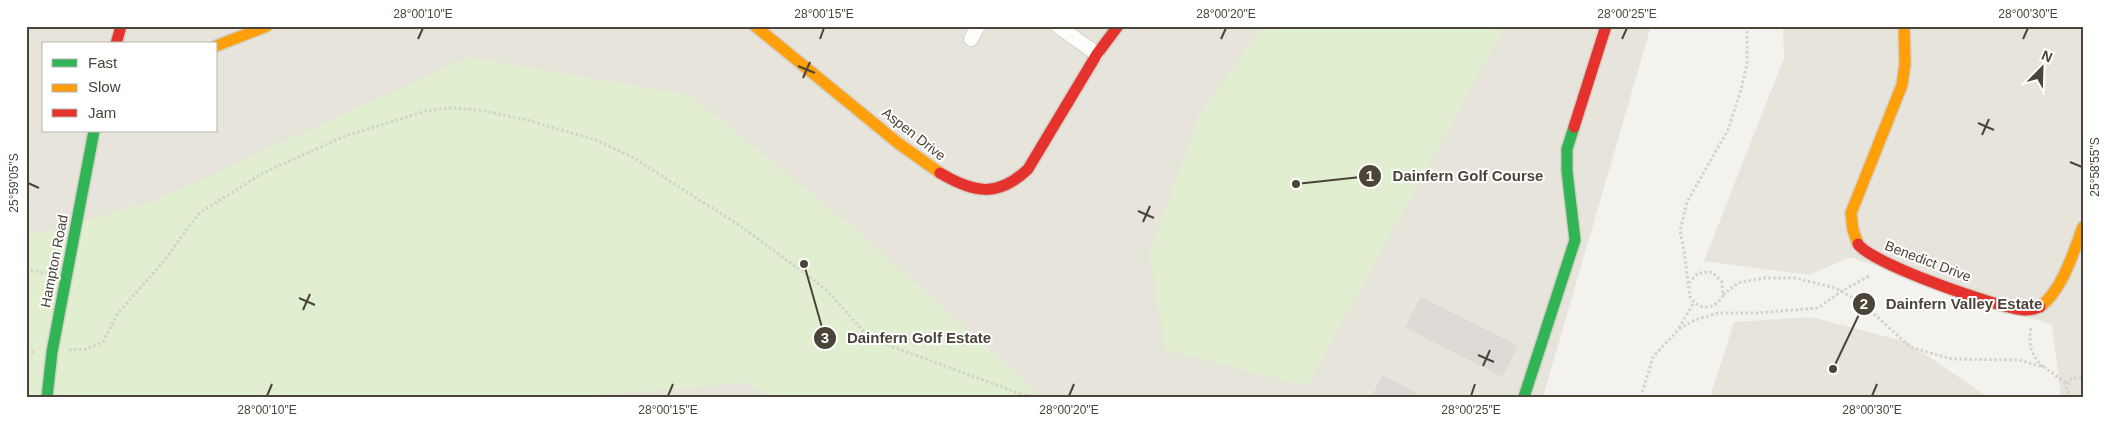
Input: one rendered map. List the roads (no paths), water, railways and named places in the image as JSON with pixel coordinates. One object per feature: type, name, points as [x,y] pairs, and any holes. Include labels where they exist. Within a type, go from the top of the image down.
[{"type":"street","points":[[116,42],[120,26]]},
{"type":"street","points":[[218,45],[267,26]]},
{"type":"street","name":"Aspen Drive","points":[[754,26],[929,167],[964,185],[984,191],[1000,189],[1017,180],[1028,169],[1097,54],[1118,26]]},
{"type":"street","points":[[971,39],[978,26]]},
{"type":"street","points":[[1058,26],[1097,54]]},
{"type":"street","points":[[1524,397],[1575,240],[1567,171],[1567,149],[1606,26]]},
{"type":"street","name":"Benedict Drive","points":[[1904,26],[1905,64],[1902,85],[1852,213],[1852,230],[1858,245],[1866,253],[1888,265],[2020,310],[2038,308],[2046,302],[2061,278],[2082,229]]},
{"type":"street","name":"Hampton Road","points":[[47,397],[52,352],[94,132]]},
{"type":"place","name":"Dainfern Golf Course","points":[[1296,184]]},
{"type":"place","name":"Dainfern Golf Estate","points":[[804,264]]},
{"type":"place","name":"Dainfern Valley Estate","points":[[1833,369]]}]
